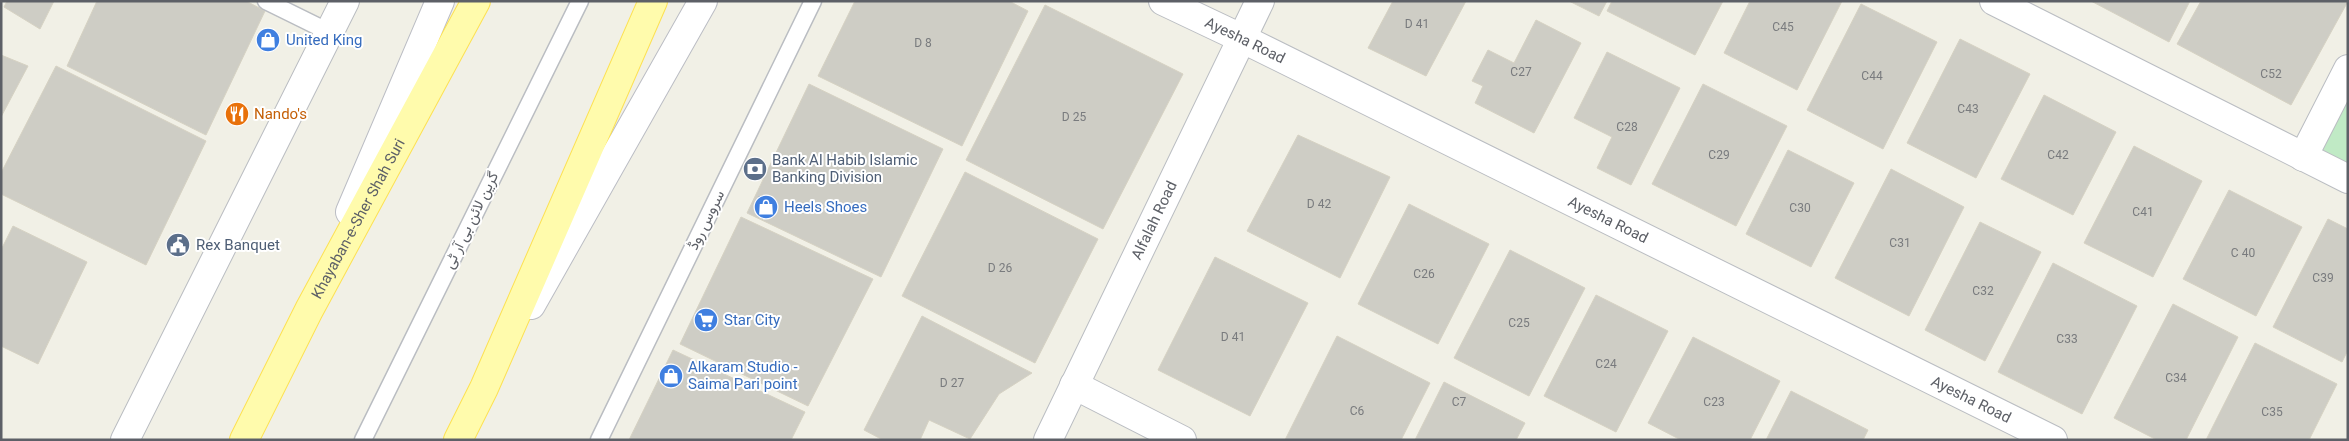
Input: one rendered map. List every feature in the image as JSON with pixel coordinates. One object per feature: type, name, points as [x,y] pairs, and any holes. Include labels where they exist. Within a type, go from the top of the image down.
[{"type":"main road","name":"Khayaban-e-Sher Shah Suri","points":[[244,440],[309,310],[476,1]]},
{"type":"main road","points":[[458,440],[484,388],[653,1]]},
{"type":"street","points":[[125,440],[345,1]]},
{"type":"street","points":[[309,310],[440,1]]},
{"type":"street","points":[[484,388],[703,1]]},
{"type":"street","name":"Ayesha Road","points":[[1163,1],[2052,440]]},
{"type":"street","name":"Alfalah Road","points":[[1048,440],[1260,1]]},
{"type":"street","points":[[1994,1],[2348,179]]},
{"type":"street","points":[[2303,158],[2348,69]]},
{"type":"street","points":[[1074,385],[1182,440]]},
{"type":"lane","points":[[266,1],[329,32]]},
{"type":"lane","name":"گرین لائن بی آر ٹی","points":[[363,440],[580,1]]},
{"type":"lane","name":"سروس روڈ","points":[[599,440],[813,1]]},
{"type":"green space","points":[[2348,69],[2348,179],[2303,157]]},
{"type":"building","points":[[7,1],[54,1],[40,29],[4,7]]},
{"type":"building","points":[[97,1],[246,1],[265,11],[206,135],[67,66]]},
{"type":"building","points":[[855,1],[1009,1],[1028,11],[962,146],[818,76]]},
{"type":"building","points":[[1393,1],[1466,1],[1426,76],[1368,48]]},
{"type":"building","points":[[1569,1],[1607,1],[1599,16]]},
{"type":"building","points":[[1612,1],[1723,1],[1695,55],[1607,11]]},
{"type":"building","points":[[1750,1],[1842,1],[1797,90],[1724,53]]},
{"type":"building","points":[[2091,1],[2190,1],[2169,42]]},
{"type":"building","points":[[2201,1],[2343,1],[2347,3],[2291,105],[2177,44]]},
{"type":"building","points":[[1861,4],[1937,42],[1883,149],[1807,110]]},
{"type":"building","points":[[1045,5],[1183,74],[1103,229],[966,160]]},
{"type":"building","points":[[1536,20],[1581,43],[1534,133],[1475,103],[1483,86],[1472,81],[1488,50],[1514,63]]},
{"type":"building","points":[[1960,39],[2030,74],[1976,178],[1907,143]]},
{"type":"building","points":[[1607,52],[1680,88],[1631,185],[1597,168],[1612,137],[1574,118]]},
{"type":"building","points":[[1,55],[28,66],[1,117]]},
{"type":"building","points":[[56,66],[206,141],[146,265],[1,194],[1,173]]},
{"type":"building","points":[[809,84],[943,149],[881,277],[747,213]]},
{"type":"building","points":[[1703,84],[1787,126],[1736,226],[1652,184]]},
{"type":"building","points":[[2044,95],[2116,132],[2073,215],[2001,179]]},
{"type":"building","points":[[1298,135],[1390,177],[1340,278],[1247,231]]},
{"type":"building","points":[[2134,146],[2202,181],[2153,277],[2084,243]]},
{"type":"building","points":[[1788,150],[1854,183],[1811,267],[1746,234]]},
{"type":"building","points":[[1891,169],[1964,207],[1909,316],[1835,278]]},
{"type":"building","points":[[965,172],[1098,239],[1035,363],[902,296]]},
{"type":"building","points":[[2229,190],[2302,227],[2256,316],[2183,279]]},
{"type":"building","points":[[1409,204],[1489,244],[1438,344],[1358,304]]},
{"type":"building","points":[[741,217],[873,279],[808,406],[680,344]]},
{"type":"building","points":[[2328,219],[2348,229],[2348,350],[2342,362],[2273,327]]},
{"type":"building","points":[[1980,222],[2041,252],[1985,361],[1925,330]]},
{"type":"building","points":[[13,226],[87,262],[38,364],[1,346],[1,250]]},
{"type":"building","points":[[1510,250],[1585,288],[1529,396],[1454,358]]},
{"type":"building","points":[[1215,257],[1308,303],[1250,416],[1158,370]]},
{"type":"building","points":[[2053,263],[2137,306],[2082,414],[1998,372]]},
{"type":"building","points":[[1596,295],[1668,331],[1616,432],[1544,396]]},
{"type":"building","points":[[2173,304],[2238,337],[2186,440],[2157,440],[2114,418]]},
{"type":"building","points":[[922,316],[1032,373],[999,394],[970,439],[929,420],[920,440],[883,440],[864,430]]},
{"type":"building","points":[[1337,336],[1430,383],[1401,440],[1285,440]]},
{"type":"building","points":[[1693,337],[1780,381],[1750,440],[1681,440],[1648,423]]},
{"type":"building","points":[[2255,343],[2337,384],[2309,440],[2206,440]]},
{"type":"building","points":[[673,350],[805,412],[791,440],[629,440]]},
{"type":"building","points":[[1444,382],[1525,423],[1516,440],[1415,440]]},
{"type":"building","points":[[1791,391],[1868,430],[1863,440],[1766,440]]},
{"type":"place","name":"United King","points":[[268,40]]},
{"type":"place","name":"Nando's","points":[[237,114]]},
{"type":"place","name":"Bank Al Habib Islamic Banking Division","points":[[755,169]]},
{"type":"place","name":"Heels Shoes","points":[[766,207]]},
{"type":"place","name":"Rex Banquet","points":[[178,245]]},
{"type":"place","name":"Star City","points":[[706,320]]},
{"type":"place","name":"Alkaram Studio - Saima Pari point","points":[[671,376]]}]
